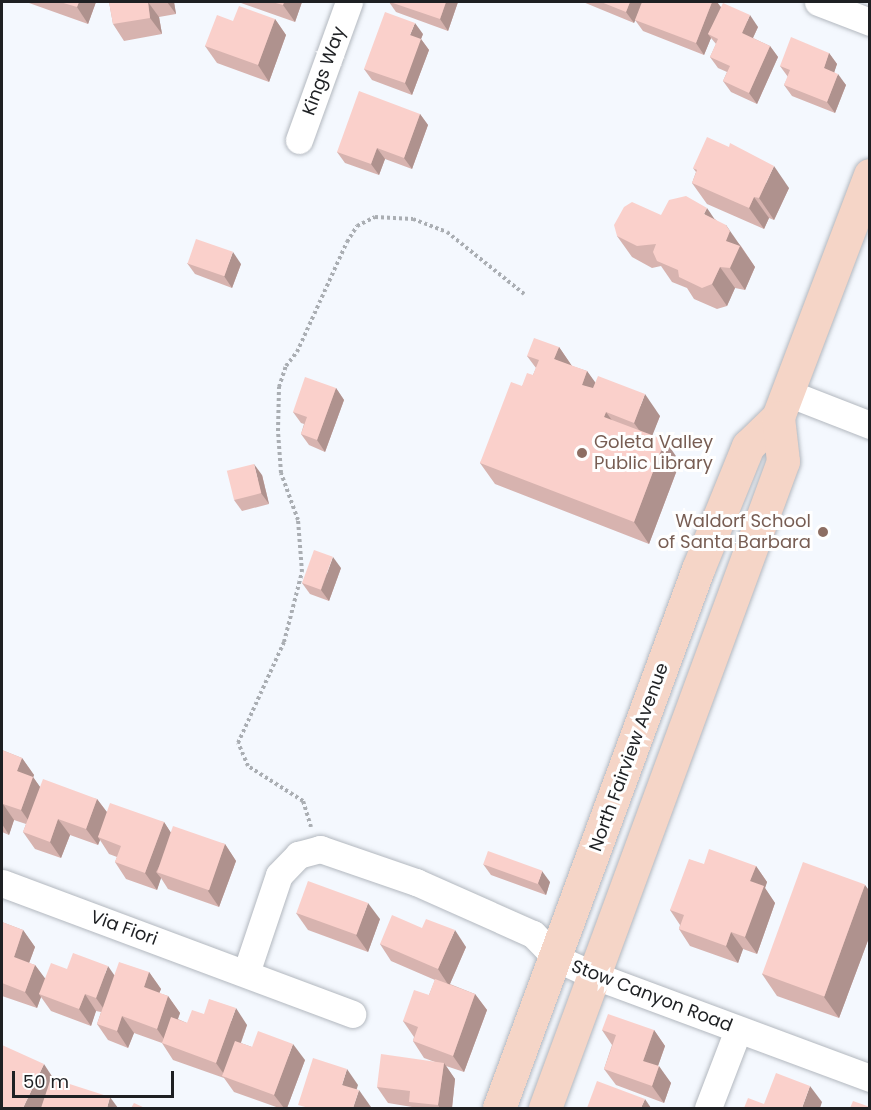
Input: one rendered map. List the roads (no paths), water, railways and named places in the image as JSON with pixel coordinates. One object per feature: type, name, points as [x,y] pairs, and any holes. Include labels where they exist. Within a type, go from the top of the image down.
[{"type":"main road","name":"North Fairview Avenue","points":[[499,1108],[729,492],[748,446],[783,405],[866,192]]},
{"type":"main road","name":"North Fairview Avenue","points":[[545,1108],[783,461],[783,405]]},
{"type":"street","name":"Kings Way","points":[[299,140],[349,2]]},
{"type":"street","points":[[818,2],[870,22]]},
{"type":"street","points":[[783,405],[870,425]]},
{"type":"street","name":"Stow Canyon Road","points":[[246,972],[279,875],[286,864],[310,850],[336,853],[468,905],[533,934],[556,958],[593,975],[870,1078]]},
{"type":"street","name":"Via Fiori","points":[[2,883],[246,972],[352,1014]]},
{"type":"street","points":[[708,1108],[738,1030]]},
{"type":"place","name":"Goleta Valley Public Library","points":[[582,453]]},
{"type":"place","name":"Waldorf School of Santa Barbara","points":[[823,532]]}]
